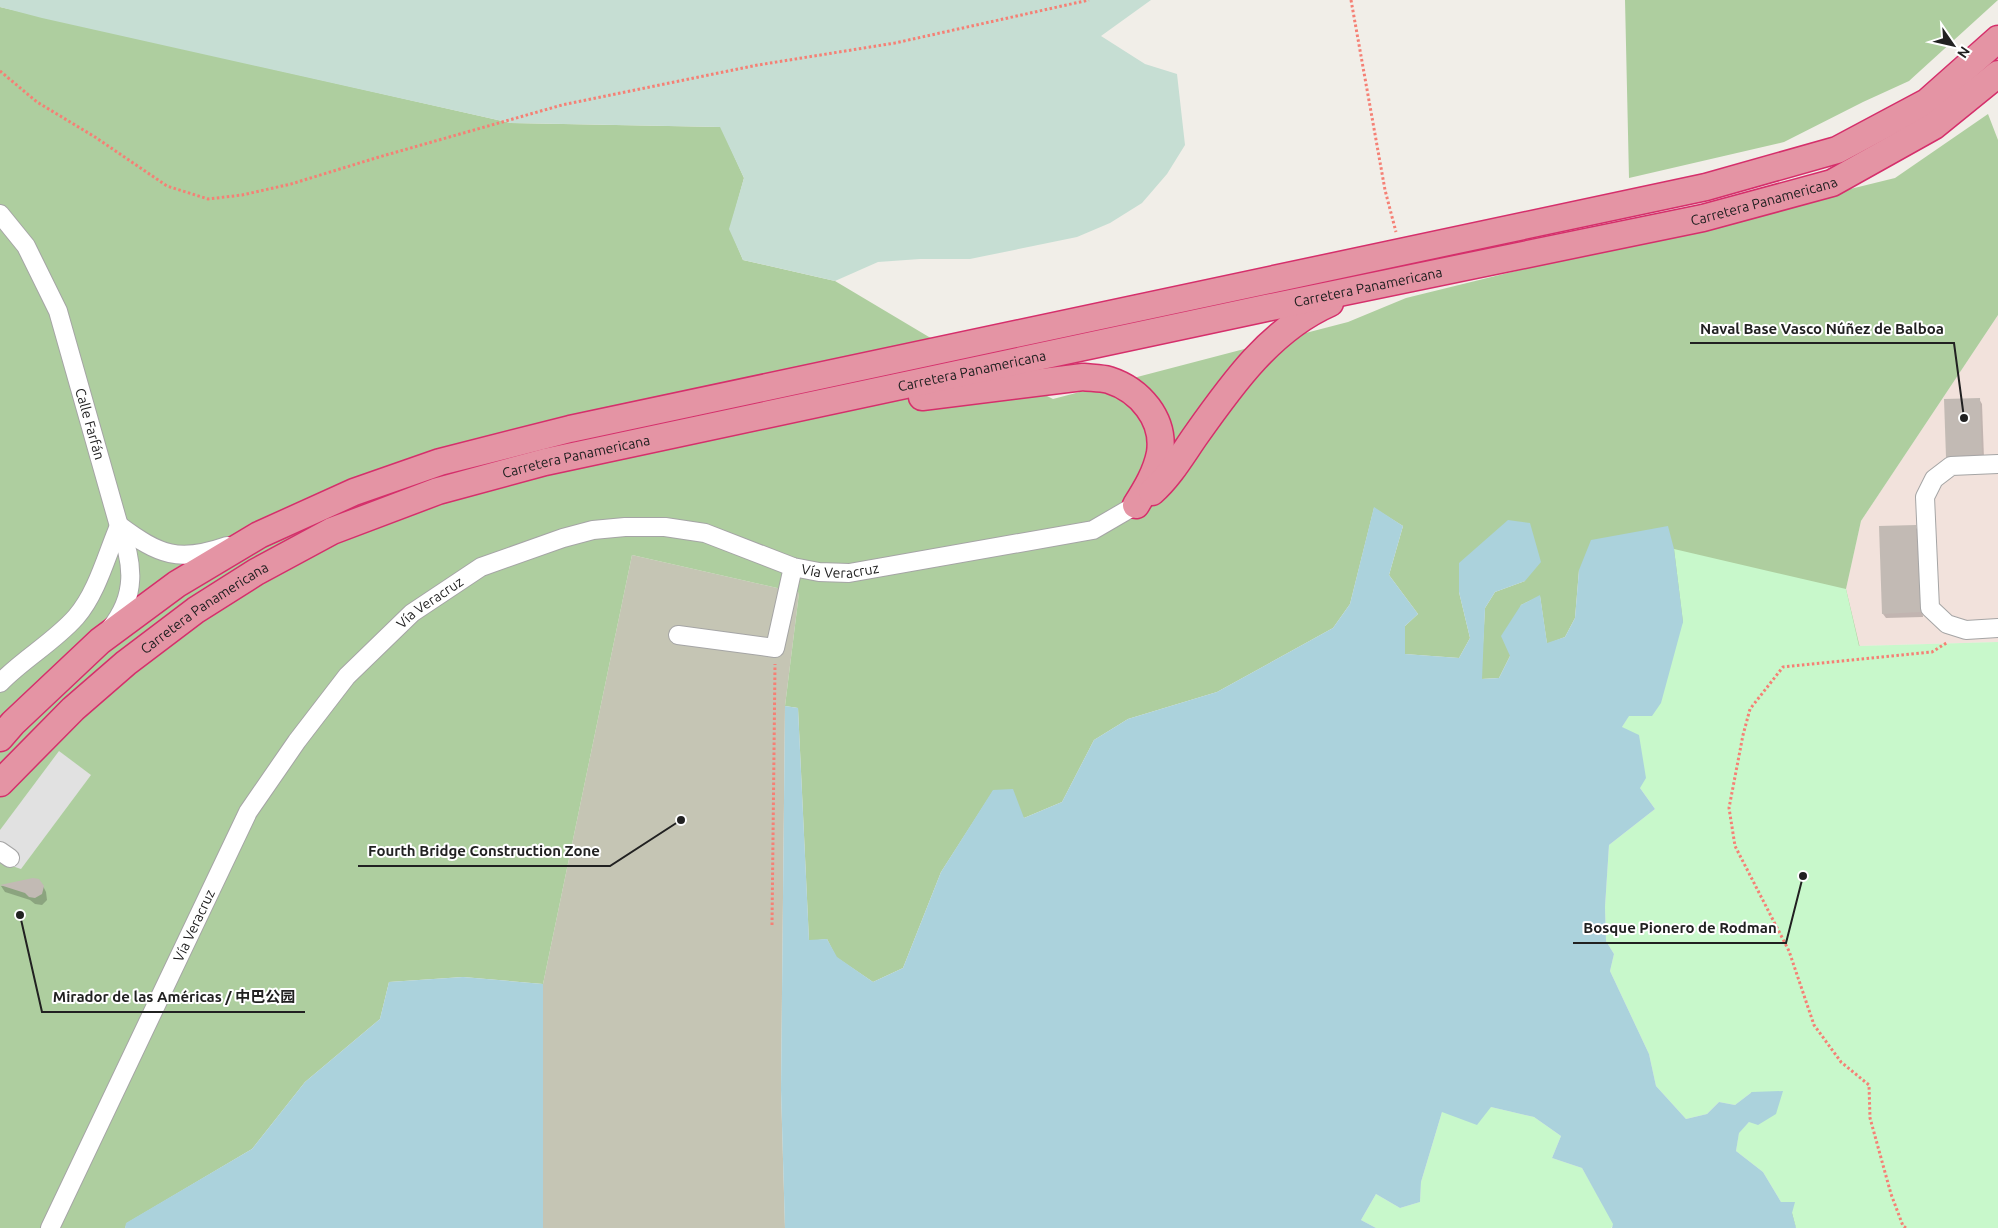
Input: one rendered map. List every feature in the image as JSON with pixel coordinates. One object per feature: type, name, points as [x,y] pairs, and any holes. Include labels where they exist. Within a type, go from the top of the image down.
[{"type":"highway","name":"Carretera Panamericana","points":[[0,738],[13,723],[100,641],[177,584],[260,535],[354,492],[440,462],[570,429],[1706,188],[1837,150],[1927,102],[1998,38]]},
{"type":"highway","name":"Carretera Panamericana","points":[[0,783],[73,709],[126,663],[196,610],[256,572],[332,531],[447,488],[545,462],[1256,310],[1356,291],[1703,218],[1832,183],[1934,126],[1998,74]]},
{"type":"highway","points":[[1136,505],[1173,470],[1238,378],[1265,348],[1294,324],[1324,306],[1356,291]]},
{"type":"highway","points":[[741,420],[1083,377],[1108,380],[1130,389],[1145,402],[1159,430],[1160,451],[1156,469],[1149,485],[1136,505]]},
{"type":"street","name":"Calle Farfán","points":[[0,214],[26,246],[58,311],[119,526],[129,549],[131,574],[127,598],[116,621],[100,641]]},
{"type":"street","points":[[1998,464],[1950,466],[1934,479],[1925,497],[1930,608],[1947,624],[1966,630],[1998,628]]},
{"type":"street","name":"Vía Veracruz","points":[[50,1228],[248,812],[297,741],[347,676],[412,613],[481,566],[563,538],[593,530],[625,527],[665,527],[705,533],[793,567],[820,572],[849,573],[1093,530],[1136,505]]},
{"type":"street","points":[[0,682],[77,616],[89,600],[119,526],[156,549],[170,554],[186,556],[219,549],[260,535]]},
{"type":"street","points":[[678,635],[775,648],[793,567]]},
{"type":"path","points":[[0,71],[37,102],[95,137],[167,186],[208,198],[242,195],[291,184],[562,105],[758,65],[895,44],[1089,0]]},
{"type":"path","points":[[1351,0],[1384,190],[1402,252]]},
{"type":"path","points":[[1906,1228],[1903,1226],[1891,1194],[1870,1118],[1869,1086],[1841,1062],[1814,1025],[1789,951],[1734,846],[1729,808],[1750,709],[1783,667],[1932,652],[1966,630]]},
{"type":"path","points":[[772,925],[775,648]]},
{"type":"shaded area","points":[[0,0],[1151,0],[1101,36],[1145,64],[1177,74],[1185,145],[1167,174],[1142,203],[1110,223],[1077,237],[970,259],[920,259],[878,262],[835,281],[743,260],[729,229],[744,178],[720,127],[511,123],[42,18],[0,7]]},
{"type":"shaded area","points":[[1998,315],[1998,642],[1858,646],[1846,589],[1861,521]]},
{"type":"shaded area","points":[[632,555],[799,593],[785,706],[781,1090],[785,1228],[543,1228],[543,984]]},
{"type":"shaded area","points":[[59,751],[91,775],[21,869],[0,862],[0,830]]},
{"type":"green space","points":[[1625,0],[1998,0],[1909,81],[1784,142],[1629,178]]},
{"type":"green space","points":[[0,7],[511,123],[721,127],[744,178],[730,229],[743,260],[835,281],[929,337],[1053,399],[1348,322],[1406,298],[1895,178],[1988,114],[1998,140],[1998,315],[1861,521],[1846,589],[1998,1228],[1796,1228],[1579,570],[1575,618],[1565,637],[1547,644],[1540,596],[1521,605],[1510,656],[1499,678],[1481,679],[1485,608],[1495,592],[1525,581],[1459,592],[1470,638],[1459,658],[1404,654],[1405,626],[1418,614],[1389,575],[1403,526],[1374,508],[1350,604],[1333,628],[1217,692],[1128,719],[1094,740],[1062,802],[1024,818],[993,791],[941,872],[903,968],[873,982],[836,957],[827,939],[809,941],[798,708],[785,706],[799,593],[632,555],[543,984],[463,977],[389,982],[380,1019],[305,1082],[252,1149],[127,1223],[125,1228],[0,1228]]},
{"type":"green space","points":[[1674,549],[1846,589],[1859,646],[1998,642],[1998,1228],[1796,1228],[1792,1213],[1781,1202],[1763,1172],[1736,1151],[1739,1132],[1749,1122],[1752,1092],[1735,1105],[1719,1102],[1707,1114],[1686,1119],[1656,1086],[1649,1054],[1610,971],[1614,954],[1606,941],[1605,907],[1609,845],[1655,809],[1640,788],[1622,727],[1683,622]]},
{"type":"green space","points":[[1491,1107],[1534,1117],[1561,1136],[1552,1158],[1582,1168],[1614,1224],[1611,1228],[1376,1228],[1361,1220],[1376,1194],[1400,1208],[1420,1202],[1421,1182],[1442,1112]]},
{"type":"water","points":[[1374,507],[1403,526],[1389,575],[1418,614],[1405,626],[1405,654],[1459,658],[1470,638],[1459,592],[1459,563],[1508,520],[1530,523],[1541,562],[1525,581],[1495,592],[1485,608],[1482,679],[1499,678],[1510,656],[1501,636],[1521,605],[1540,595],[1547,643],[1565,637],[1575,618],[1579,570],[1591,540],[1668,526],[1674,549],[1683,622],[1661,703],[1652,716],[1629,716],[1622,727],[1639,735],[1646,778],[1640,788],[1655,809],[1609,845],[1605,907],[1606,941],[1614,954],[1610,971],[1649,1054],[1656,1086],[1686,1119],[1707,1114],[1719,1102],[1735,1105],[1752,1092],[1783,1091],[1776,1114],[1758,1125],[1749,1122],[1739,1133],[1736,1151],[1763,1172],[1781,1202],[1795,1202],[1792,1213],[1796,1228],[1612,1228],[1613,1224],[1582,1168],[1552,1158],[1561,1136],[1534,1117],[1491,1107],[1477,1125],[1442,1112],[1421,1182],[1420,1202],[1400,1208],[1376,1194],[1361,1220],[1376,1228],[785,1228],[781,1090],[785,706],[798,708],[809,940],[827,939],[837,957],[873,982],[903,968],[941,872],[993,790],[1013,789],[1024,818],[1062,802],[1094,740],[1128,719],[1217,692],[1333,628],[1350,604]]},
{"type":"water","points":[[463,977],[543,984],[543,1228],[125,1228],[126,1223],[252,1149],[305,1082],[380,1019],[389,982]]},
{"type":"building","points":[[1980,398],[1982,454],[1946,457],[1944,399]]},
{"type":"building","points":[[1916,525],[1921,612],[1882,614],[1879,526]]},
{"type":"building","points":[[33,878],[39,879],[44,886],[42,894],[35,898],[0,885]]},
{"type":"place","name":"Naval Base Vasco Núñez de Balboa","points":[[1964,418]]},
{"type":"place","name":"Fourth Bridge Construction Zone","points":[[681,820]]},
{"type":"place","name":"Bosque Pionero de Rodman","points":[[1803,876]]},
{"type":"place","name":"Mirador de las Américas / 中巴公园","points":[[20,915]]}]
